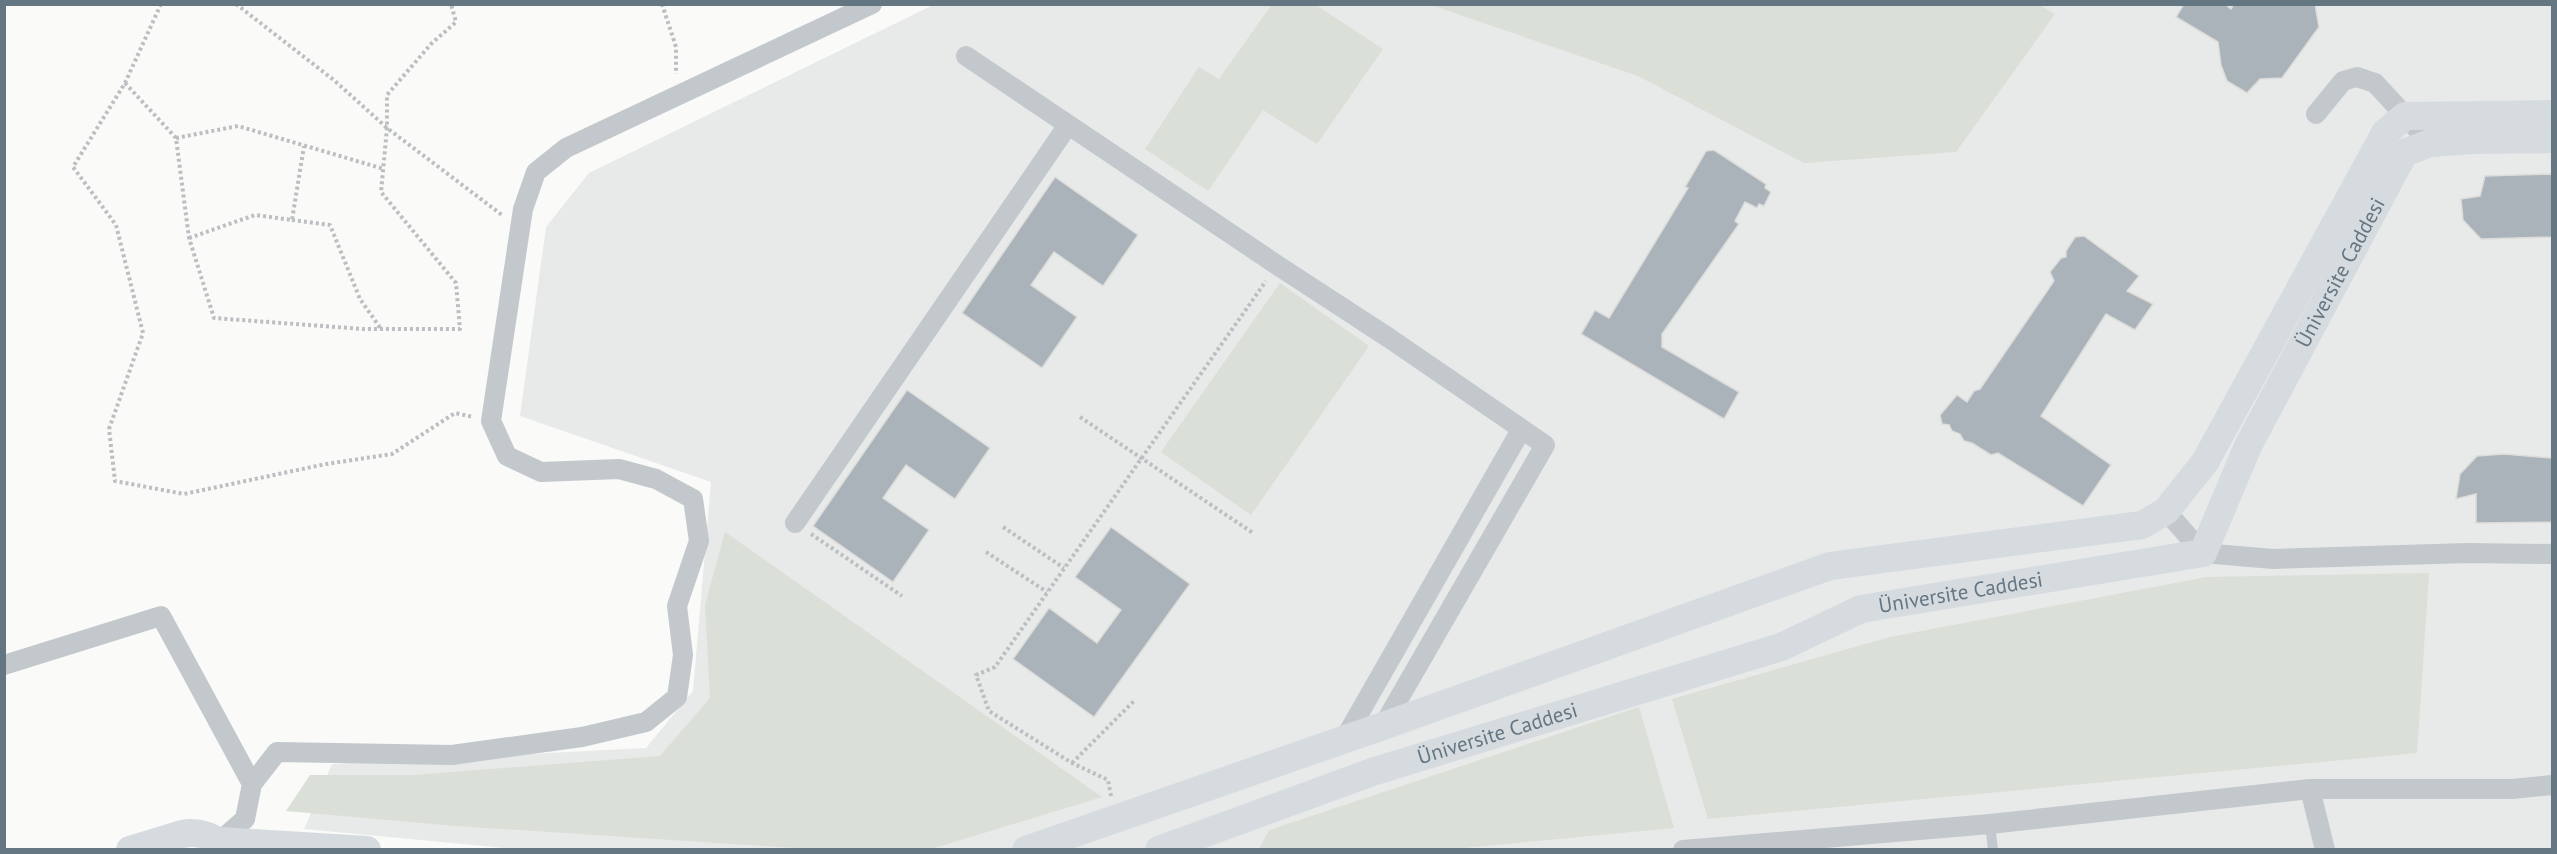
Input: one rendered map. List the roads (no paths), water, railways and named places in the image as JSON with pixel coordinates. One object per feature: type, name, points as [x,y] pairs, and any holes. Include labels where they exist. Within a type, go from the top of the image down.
[{"type":"main road","points":[[1026,849],[1383,726],[1830,566],[2142,525],[2166,511],[2205,462],[2385,133],[2405,116],[2553,114]]},
{"type":"main road","name":"Üniversite Caddesi","points":[[1159,849],[1372,772],[1781,647],[1861,609],[2203,553],[2248,446],[2404,153],[2430,143],[2553,139]]},
{"type":"main road","points":[[130,849],[168,843],[199,833],[224,845],[367,849]]},
{"type":"street","points":[[224,845],[245,819],[252,784],[277,752],[452,755],[582,737],[646,722],[677,697],[683,655],[677,606],[699,541],[693,499],[656,479],[619,469],[541,472],[507,456],[491,421],[523,209],[536,172],[566,148],[872,4]]},
{"type":"street","points":[[966,56],[1389,338],[1545,445],[1383,726]]},
{"type":"street","points":[[2316,114],[2343,81],[2357,77],[2375,83],[2430,143]]},
{"type":"street","points":[[795,524],[1068,125]]},
{"type":"street","points":[[1345,738],[1521,430]]},
{"type":"street","points":[[2166,511],[2203,553],[2273,560],[2468,553],[2553,554]]},
{"type":"street","points":[[4,665],[161,616],[252,784]]},
{"type":"street","points":[[1683,849],[1990,824],[2310,789],[2512,789],[2553,785]]},
{"type":"street","points":[[2310,789],[2325,849]]},
{"type":"street","points":[[1069,849],[1109,820]]},
{"type":"lane","points":[[1990,824],[1993,849]]}]
